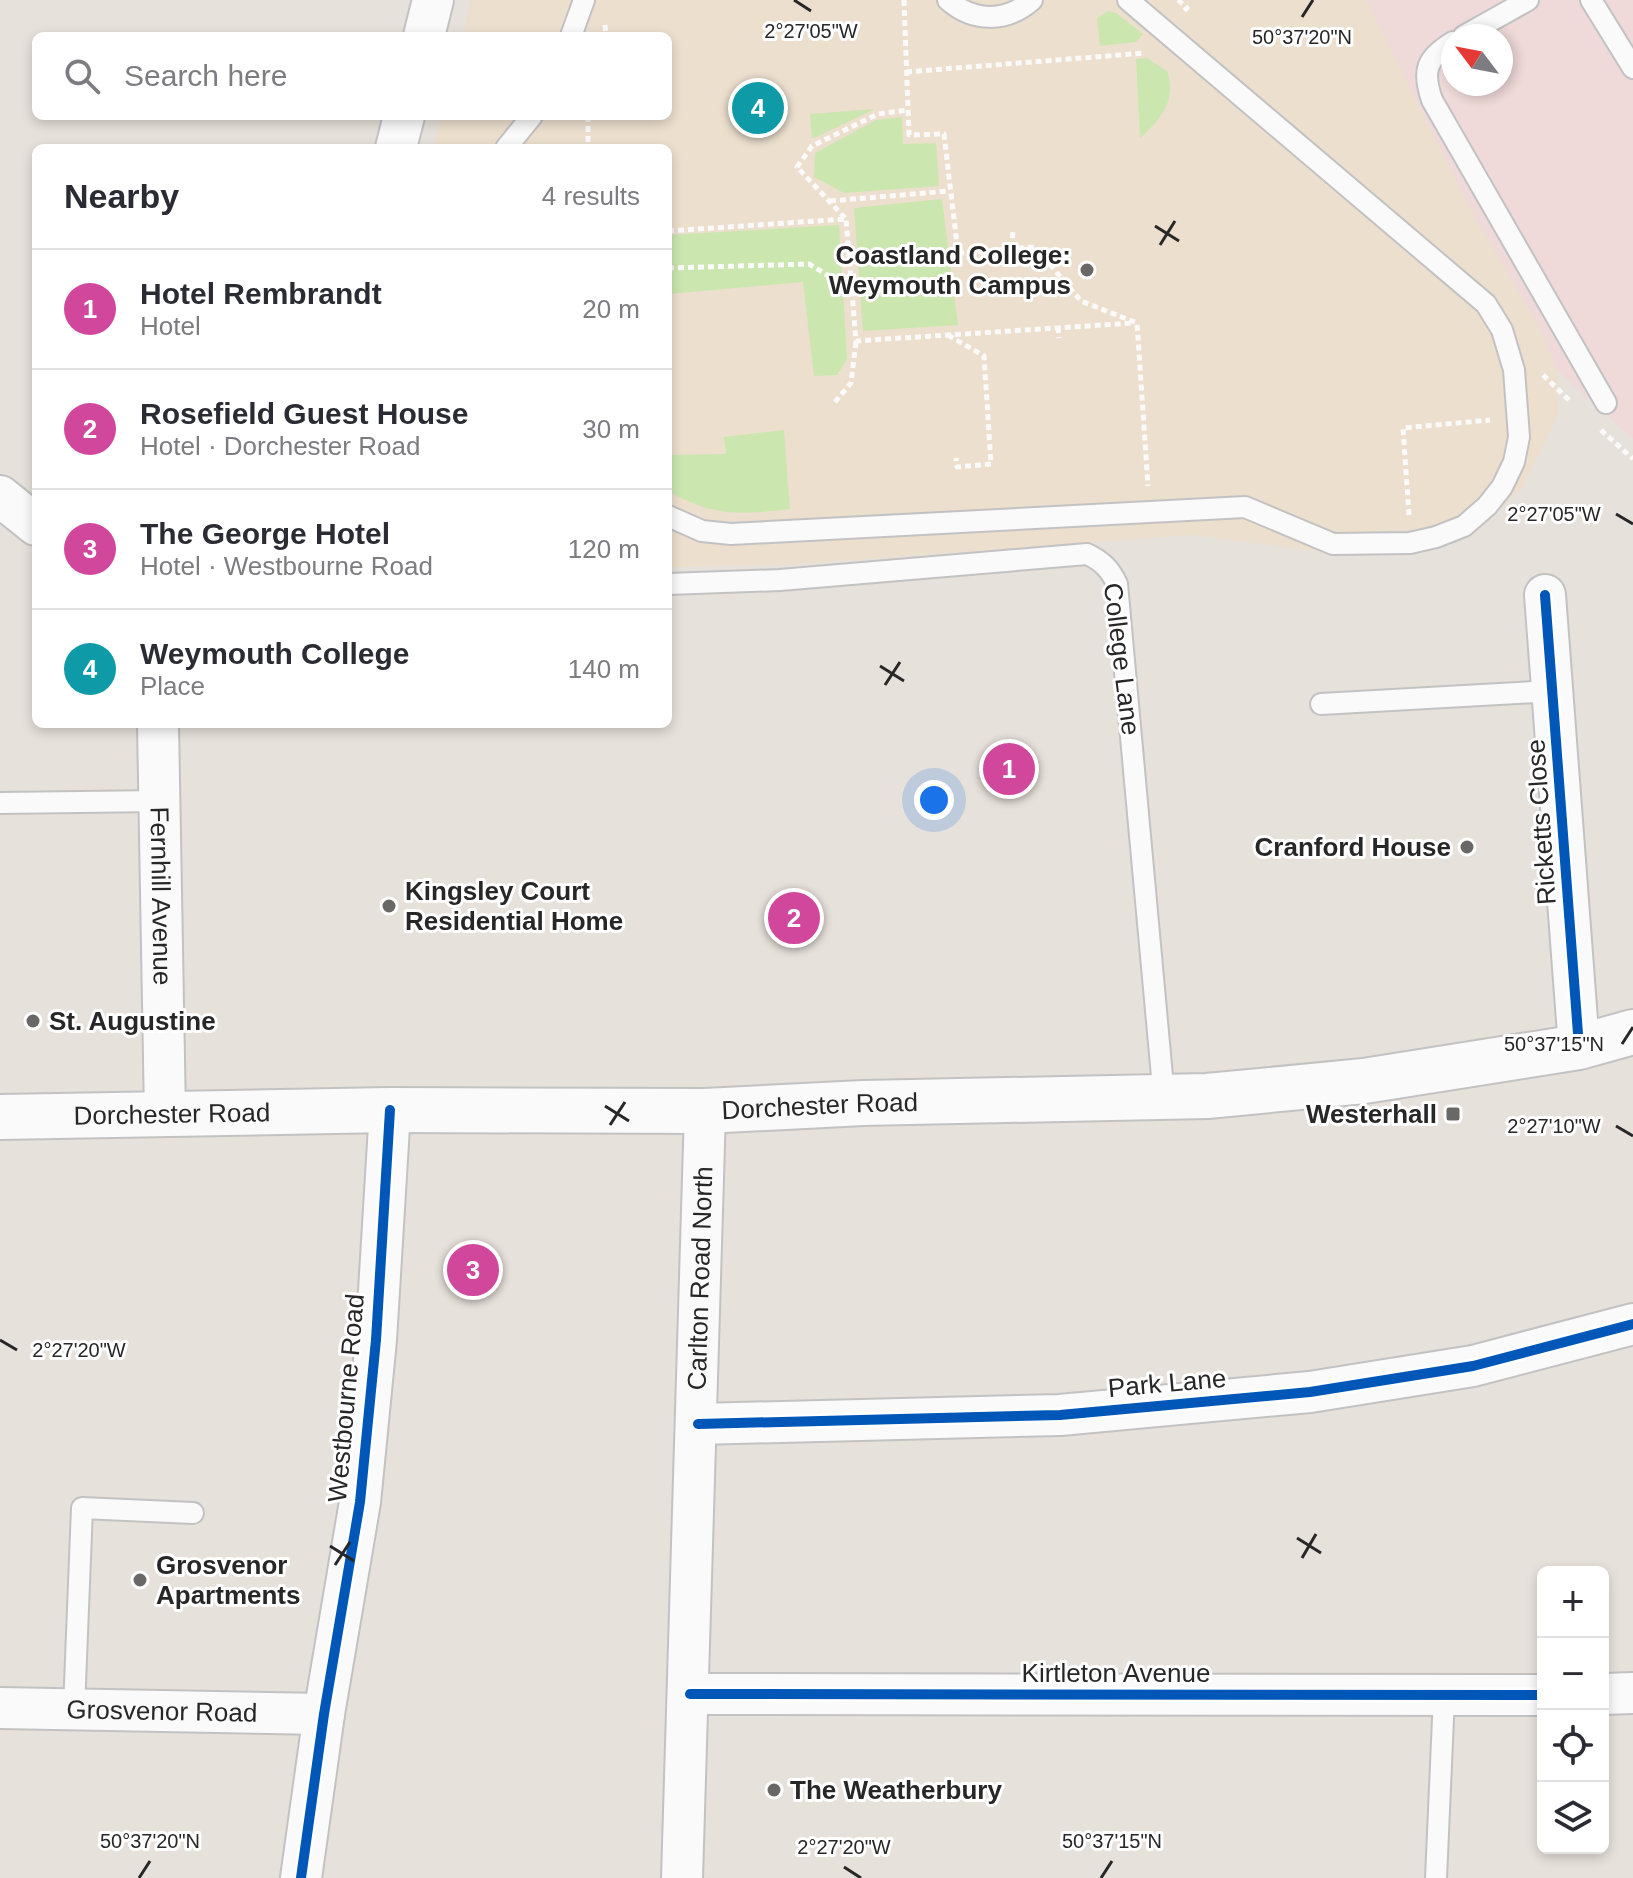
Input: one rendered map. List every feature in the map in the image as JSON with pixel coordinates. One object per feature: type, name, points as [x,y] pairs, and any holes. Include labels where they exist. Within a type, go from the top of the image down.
[{"type":"main road","name":"Dorchester Road","points":[[0,1117],[390,1110],[705,1111],[863,1103],[1164,1098],[1364,1081],[1579,1047],[1633,1032]]},
{"type":"street","points":[[425,32],[433,0]]},
{"type":"street","points":[[397,144],[403,120]]},
{"type":"street","points":[[0,496],[32,522]]},
{"type":"street","name":"Ricketts Close","points":[[1545,595],[1579,1047]]},
{"type":"street","name":"Fernhill Avenue","points":[[158,728],[165,1115]]},
{"type":"street","name":"Westbourne Road","points":[[301,1878],[324,1714],[360,1502],[376,1340],[390,1110]]},
{"type":"street","name":"Carlton Road North","points":[[682,1878],[690,1694],[705,1111]]},
{"type":"street","name":"Park Lane","points":[[698,1424],[1060,1415],[1310,1392],[1473,1366],[1633,1324]]},
{"type":"street","points":[[1609,1694],[1633,1693]]},
{"type":"street","name":"Kirtleton Avenue","points":[[690,1694],[1537,1695]]},
{"type":"street","name":"Grosvenor Road","points":[[0,1708],[324,1714]]},
{"type":"lane","points":[[572,32],[584,0]]},
{"type":"lane","points":[[948,0],[963,13],[990,18],[1020,11],[1032,0]]},
{"type":"lane","points":[[672,518],[702,531],[731,534],[1245,507],[1333,544],[1395,543],[1436,537],[1464,526],[1487,506],[1502,487],[1514,462],[1519,437],[1514,370],[1502,330],[1486,304],[1128,0]]},
{"type":"lane","points":[[1485,24],[1528,0]]},
{"type":"lane","points":[[1591,0],[1633,68]]},
{"type":"lane","points":[[1441,49],[1433,53],[1426,65],[1425,80],[1432,100],[1606,403]]},
{"type":"lane","points":[[509,144],[529,120]]},
{"type":"lane","name":"College Lane","points":[[672,584],[780,580],[1087,554],[1111,571],[1117,584],[1164,1098]]},
{"type":"lane","points":[[1321,704],[1553,691]]},
{"type":"lane","points":[[0,803],[160,801]]},
{"type":"lane","points":[[74,1709],[82,1508],[193,1513]]},
{"type":"lane","points":[[1436,1878],[1444,1696]]},
{"type":"path","points":[[904,0],[909,135],[944,134],[958,253],[1035,247],[1081,301],[1137,323]]},
{"type":"path","points":[[906,72],[1146,53],[1187,8],[1178,0]]},
{"type":"path","points":[[835,402],[851,383],[856,341],[846,219],[797,167],[812,146],[878,114],[908,110]]},
{"type":"path","points":[[588,120],[588,144]]},
{"type":"path","points":[[829,201],[949,191]]},
{"type":"path","points":[[672,231],[846,219]]},
{"type":"path","points":[[1012,248],[1013,229]]},
{"type":"path","points":[[672,268],[809,264],[852,290]]},
{"type":"path","points":[[856,341],[1137,323]]},
{"type":"path","points":[[1137,323],[1148,487]]},
{"type":"path","points":[[1058,327],[1059,338]]},
{"type":"path","points":[[947,334],[984,356],[991,464],[957,467],[956,458]]},
{"type":"shaded area","name":"Coastland College: Weymouth Campus","points":[[471,0],[1366,0],[1473,214],[1539,327],[1558,371],[1558,415],[1522,488],[1475,534],[1419,549],[1347,555],[1192,535],[781,565],[672,567],[672,144],[434,144],[441,120],[672,120],[672,32],[464,32]]},
{"type":"shaded area","points":[[1366,0],[1633,0],[1633,439],[1558,371],[1539,327],[1473,214]]},
{"type":"green space","points":[[1108,11],[1116,13],[1143,34],[1136,42],[1100,46],[1097,18]]},
{"type":"green space","points":[[1147,58],[1167,71],[1170,91],[1160,116],[1140,138],[1136,59]]},
{"type":"green space","points":[[875,109],[812,139],[810,114]]},
{"type":"green space","points":[[902,117],[903,144],[936,143],[939,186],[844,193],[814,177],[815,153],[876,120]]},
{"type":"green space","points":[[942,199],[958,325],[863,331],[854,208]]},
{"type":"green space","points":[[839,225],[847,359],[837,375],[814,376],[803,282],[672,294],[672,235]]},
{"type":"green space","points":[[784,430],[790,509],[727,512],[699,506],[672,493],[672,455],[726,454],[724,437]]},
{"type":"cycle path","points":[[1545,595],[1579,1047]]},
{"type":"cycle path","points":[[301,1878],[324,1714],[360,1502],[376,1340],[390,1110]]},
{"type":"cycle path","points":[[698,1424],[1060,1415],[1310,1392],[1473,1366],[1633,1324]]},
{"type":"cycle path","points":[[690,1694],[1537,1695]]},
{"type":"place","name":"Weymouth College","points":[[758,108]]},
{"type":"place","name":"Coastland College: Weymouth Campus","points":[[1087,270]]},
{"type":"place","name":"Hotel Rembrandt","points":[[1009,769]]},
{"type":"place","name":"Cranford House","points":[[1467,847]]},
{"type":"place","name":"Kingsley Court Residential Home","points":[[389,906]]},
{"type":"place","name":"Rosefield Guest House","points":[[794,918]]},
{"type":"place","name":"St. Augustine","points":[[33,1021]]},
{"type":"place","name":"Westerhall","points":[[1453,1114]]},
{"type":"place","name":"The George Hotel","points":[[473,1270]]},
{"type":"place","name":"Grosvenor Apartments","points":[[140,1580]]},
{"type":"place","name":"The Weatherbury","points":[[774,1790]]}]
